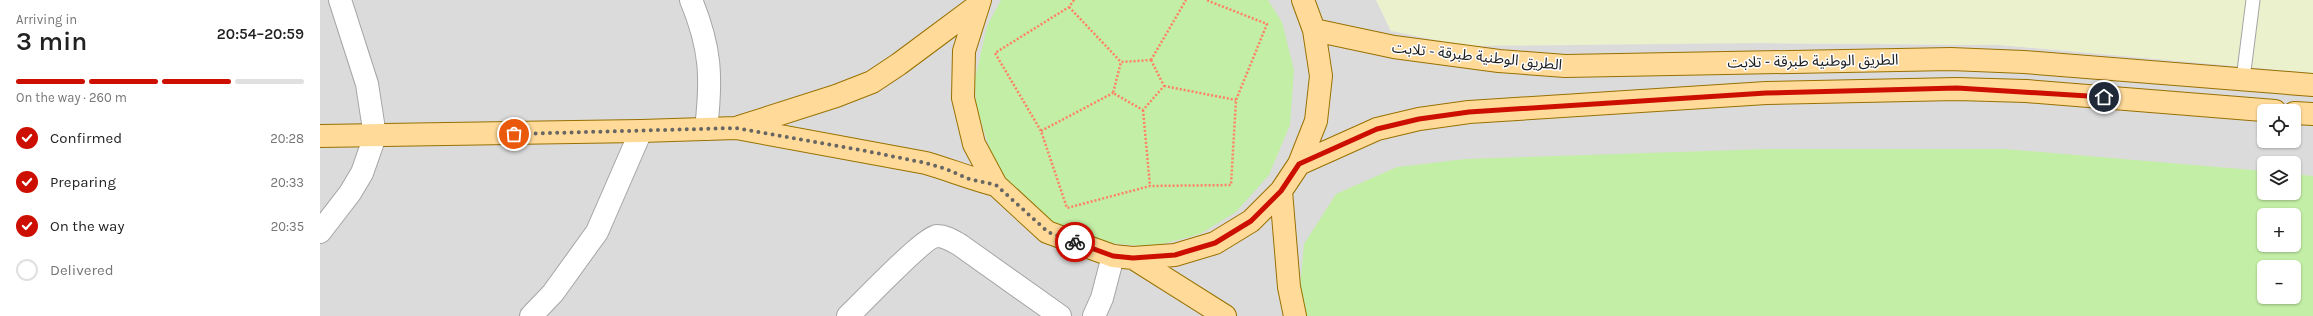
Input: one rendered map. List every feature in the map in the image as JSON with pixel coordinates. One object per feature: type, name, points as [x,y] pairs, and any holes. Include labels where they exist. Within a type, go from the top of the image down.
[{"type":"main road","points":[[1123,257],[1175,255],[1215,243],[1251,221],[1281,191],[1299,164],[1316,121],[1321,76],[1314,30],[1303,0]]},
{"type":"main road","points":[[736,128],[836,96],[872,82],[899,64],[978,3]]},
{"type":"main road","points":[[978,3],[964,51],[963,98],[974,144],[996,185],[1048,232],[1123,257],[1225,316]]},
{"type":"main road","name":"الطريق الوطنية طبرقة - تلابت","points":[[1314,30],[1394,47],[1500,61],[1565,66],[1951,59],[2313,84]]},
{"type":"main road","name":"الطريق الوطنية طبرقة - تلابت","points":[[1299,164],[1377,129],[1419,119],[1469,112],[1766,93],[1957,88],[2041,92],[2257,110]]},
{"type":"main road","points":[[2301,113],[2313,114]]},
{"type":"main road","points":[[320,136],[641,132],[736,128],[926,163],[946,169],[969,179],[996,185]]},
{"type":"main road","points":[[1281,191],[1289,286],[1295,316]]},
{"type":"street","points":[[320,232],[350,193],[362,172],[375,136],[367,84],[340,0]]},
{"type":"street","points":[[691,0],[700,22],[710,66],[711,89],[706,129]]},
{"type":"street","points":[[531,316],[553,294],[597,232],[641,132]]},
{"type":"street","points":[[848,316],[928,239],[936,236],[947,237],[960,245],[1060,316]]},
{"type":"street","points":[[1094,316],[1123,257]]},
{"type":"lane","points":[[2243,79],[2253,0]]},
{"type":"path","points":[[1074,0],[1069,7],[995,53],[1041,131],[1067,208],[1150,186],[1231,185],[1236,100],[1267,24],[1206,0]]},
{"type":"path","points":[[1152,60],[1186,0]]},
{"type":"path","points":[[1069,7],[1121,62]]},
{"type":"path","points":[[1121,62],[1152,60]]},
{"type":"path","points":[[1152,60],[1164,86]]},
{"type":"path","points":[[1041,131],[1113,93],[1121,62]]},
{"type":"path","points":[[1164,86],[1236,100]]},
{"type":"path","points":[[1150,186],[1143,110],[1164,86]]},
{"type":"path","points":[[1113,93],[1143,110]]},
{"type":"shaded area","points":[[320,0],[1376,0],[1391,31],[1762,43],[2000,45],[2313,73],[2313,316],[320,316]]},
{"type":"green space","points":[[1001,0],[1268,0],[1282,22],[1294,70],[1290,125],[1269,175],[1236,212],[1200,234],[1151,247],[1089,241],[1048,222],[1018,197],[995,165],[976,106],[975,79],[987,26]]},
{"type":"green space","points":[[1376,0],[2313,0],[2313,73],[2000,45],[1762,43],[1464,46],[1391,31]]},
{"type":"green space","points":[[1769,149],[2004,149],[2257,170],[2257,200],[2301,200],[2301,175],[2313,176],[2313,316],[1305,316],[1299,297],[1304,244],[1336,194],[1397,167],[1466,159]]},
{"type":"way so far","points":[[514,134],[641,132],[736,128],[861,150],[926,163],[946,169],[969,179],[996,185],[1048,232],[1075,242]]},
{"type":"route","points":[[1075,242],[1113,256],[1133,258],[1175,255],[1215,243],[1251,221],[1281,191],[1299,164],[1377,129],[1432,117],[1469,112],[1766,93],[1957,88],[2026,91],[2104,97]]}]
